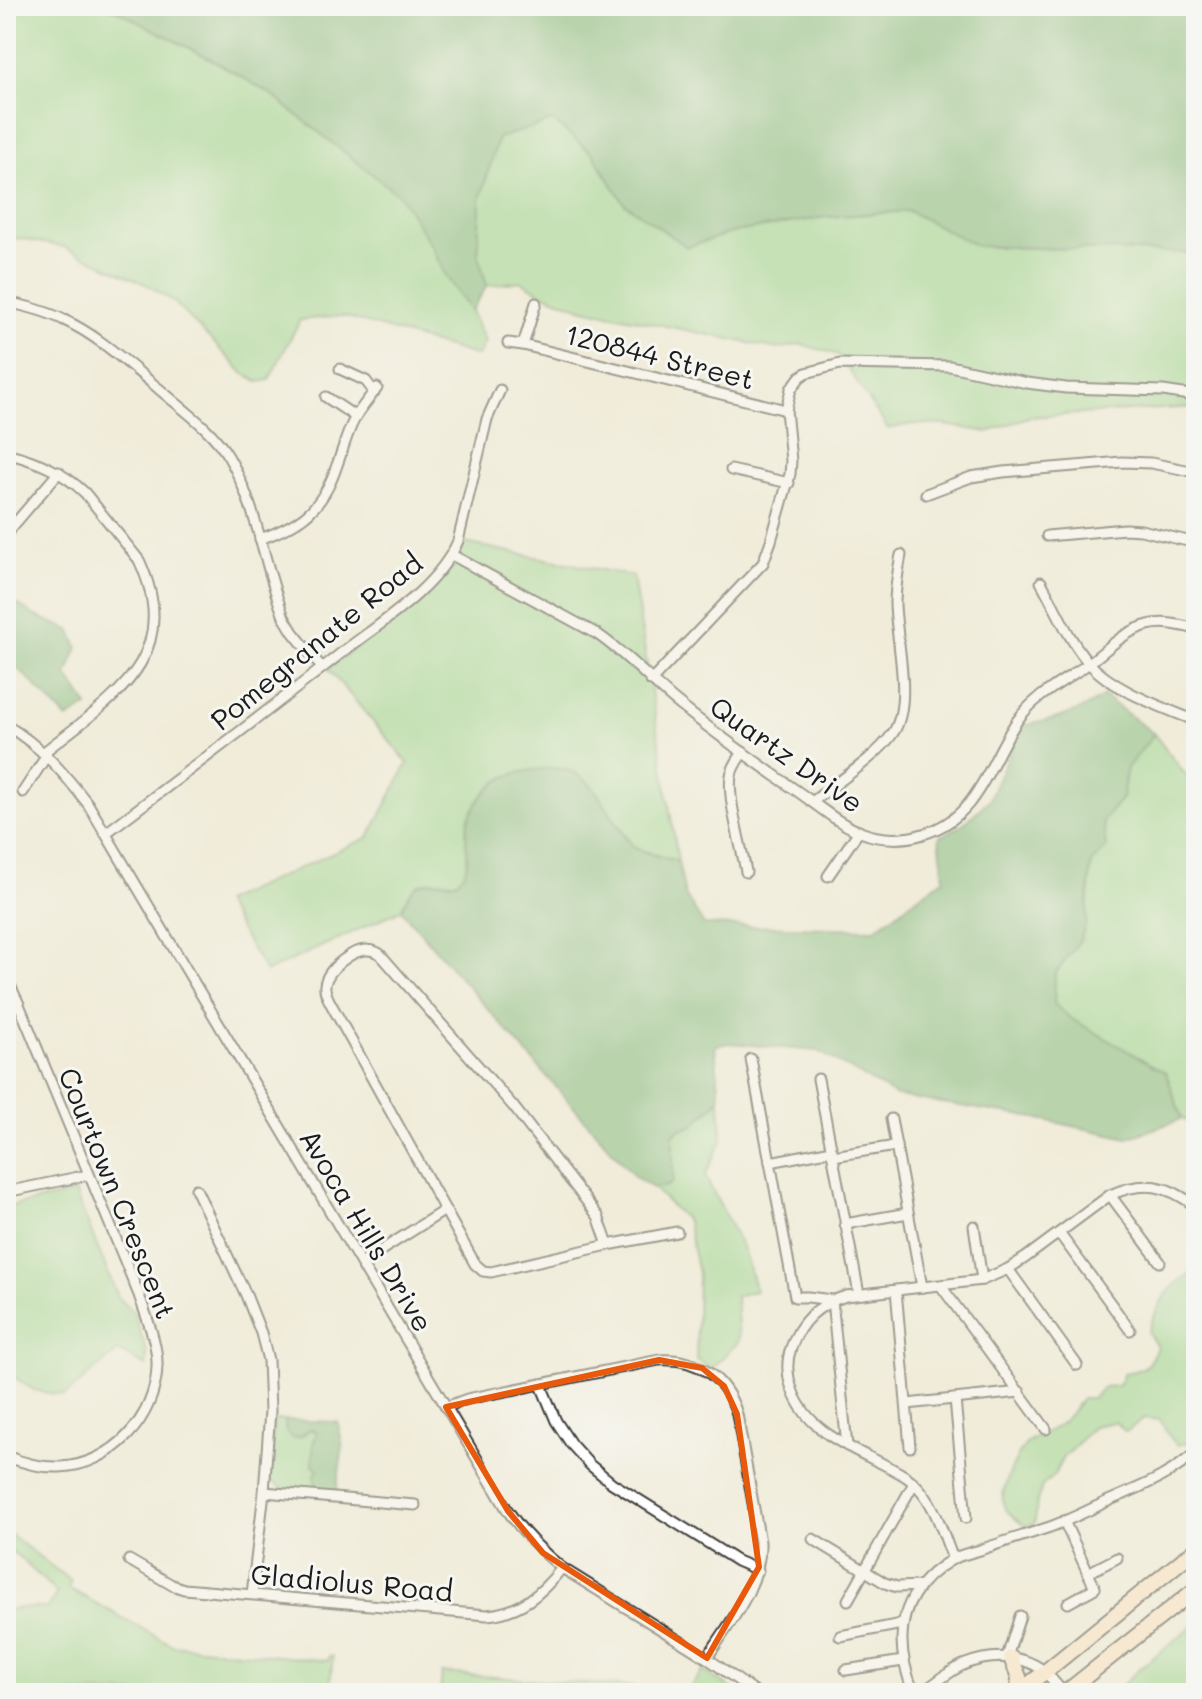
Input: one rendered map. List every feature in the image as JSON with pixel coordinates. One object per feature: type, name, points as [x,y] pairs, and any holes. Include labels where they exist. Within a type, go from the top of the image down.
[{"type":"main road","points":[[1018,1692],[1196,1549]]},
{"type":"main road","points":[[1064,1693],[1196,1589]]},
{"type":"main road","points":[[1009,1658],[1019,1677],[1018,1692]]},
{"type":"street","points":[[6,302],[66,320],[97,339],[199,423],[219,444],[244,491],[284,617],[322,668]]},
{"type":"street","name":"120844 Street","points":[[523,345],[536,303]]},
{"type":"street","name":"120844 Street","points":[[508,343],[786,410]]},
{"type":"street","points":[[651,681],[759,569],[766,557],[789,483],[791,461],[786,410],[791,389],[800,377],[840,364],[950,366],[1066,388],[1163,391],[1196,396]]},
{"type":"street","points":[[260,539],[305,518],[321,502],[349,431],[375,390],[366,381],[340,369]]},
{"type":"street","name":"Pomegranate Road","points":[[106,833],[433,580],[452,555],[458,541],[487,419],[500,390]]},
{"type":"street","points":[[326,397],[356,417]]},
{"type":"street","points":[[6,453],[59,472],[85,493],[139,560],[152,598],[149,646],[130,680],[46,754],[23,792]]},
{"type":"street","points":[[926,494],[971,477],[1003,472],[1137,462],[1196,472]]},
{"type":"street","points":[[731,470],[789,483]]},
{"type":"street","points":[[6,534],[59,472]]},
{"type":"street","points":[[1047,536],[1125,529],[1196,543]]},
{"type":"street","name":"Quartz Drive","points":[[452,555],[597,634],[678,703],[831,816],[878,837],[924,834],[950,821],[975,797],[1009,734],[1031,704],[1126,634],[1149,624],[1170,623],[1196,629]]},
{"type":"street","points":[[812,802],[886,742],[899,722],[902,696],[895,604],[901,555]]},
{"type":"street","points":[[1041,582],[1089,663],[1133,695],[1196,721]]},
{"type":"street","name":"Avoca Hills Drive","points":[[6,725],[46,754],[88,804],[514,1519],[543,1553],[562,1568],[707,1658],[756,1693]]},
{"type":"street","points":[[743,752],[733,767],[730,781],[746,872]]},
{"type":"street","points":[[828,876],[859,831]]},
{"type":"street","points":[[608,1245],[598,1216],[513,1106],[380,954],[374,950],[363,951],[336,966],[326,979],[325,991],[331,1004],[475,1264],[486,1272],[677,1232]]},
{"type":"street","name":"Courtown Crescent","points":[[6,977],[148,1321],[158,1362],[149,1405],[121,1442],[105,1454],[94,1460],[59,1468],[6,1456]]},
{"type":"street","points":[[751,1059],[795,1297],[832,1300],[982,1280],[1008,1269],[1110,1195],[1130,1188],[1165,1188],[1196,1207]]},
{"type":"street","points":[[818,1079],[859,1294]]},
{"type":"street","points":[[891,1119],[922,1287]]},
{"type":"street","points":[[770,1162],[896,1146]]},
{"type":"street","points":[[6,1192],[88,1175]]},
{"type":"street","points":[[196,1189],[246,1295],[268,1360],[270,1411],[252,1594]]},
{"type":"street","points":[[1110,1195],[1160,1262]]},
{"type":"street","points":[[361,1263],[445,1210]]},
{"type":"street","points":[[845,1224],[908,1213]]},
{"type":"street","points":[[974,1226],[982,1280]]},
{"type":"street","points":[[1059,1233],[1130,1330]]},
{"type":"street","points":[[1008,1269],[1077,1365]]},
{"type":"street","points":[[941,1286],[1046,1429]]},
{"type":"street","points":[[896,1290],[910,1447]]},
{"type":"street","points":[[832,1300],[847,1446]]},
{"type":"street","points":[[832,1300],[811,1315],[799,1330],[789,1352],[788,1374],[794,1395],[805,1415],[820,1429],[914,1483],[930,1503],[953,1559]]},
{"type":"street","points":[[446,1407],[467,1399],[668,1359],[694,1364],[710,1372],[724,1386],[737,1414],[760,1542],[758,1570],[752,1586],[707,1658]]},
{"type":"street","points":[[541,1385],[556,1421],[590,1465],[612,1483],[737,1561],[758,1570]]},
{"type":"street","points":[[907,1404],[1020,1392]]},
{"type":"street","points":[[955,1399],[966,1518]]},
{"type":"street","points":[[914,1693],[903,1661],[902,1624],[911,1599],[935,1572],[953,1559],[1064,1521],[1156,1480],[1196,1452]]},
{"type":"street","points":[[848,1600],[914,1483]]},
{"type":"street","points":[[264,1492],[415,1505]]},
{"type":"street","points":[[1064,1521],[1095,1588],[1068,1603]]},
{"type":"street","points":[[813,1539],[891,1585],[920,1586]]},
{"type":"street","points":[[1088,1573],[1117,1558]]},
{"type":"street","name":"Gladiolus Road","points":[[129,1560],[178,1588],[487,1615],[509,1612],[521,1606],[547,1586],[562,1568]]},
{"type":"street","points":[[1009,1658],[1020,1616]]},
{"type":"street","points":[[840,1636],[902,1624]]},
{"type":"street","points":[[921,1693],[961,1666],[984,1659],[1009,1658],[1026,1662],[1045,1672],[1064,1693]]},
{"type":"street","points":[[846,1670],[903,1661]]},
{"type":"highlighted area","points":[[659,1360],[702,1368],[724,1386],[737,1414],[759,1567],[707,1658],[543,1553],[508,1511],[446,1407]]},
{"type":"green space","points":[[6,6],[110,7],[269,93],[401,196],[446,276],[471,311],[485,341],[478,356],[343,316],[300,320],[269,380],[259,382],[244,374],[175,303],[146,284],[64,247],[6,236]]},
{"type":"green space","points":[[108,6],[1196,6],[1196,253],[977,246],[909,211],[826,217],[734,232],[687,247],[624,203],[593,154],[553,121],[498,138],[480,200],[478,255],[487,286],[471,311],[446,276],[431,245],[400,196],[269,93]]},
{"type":"green space","points":[[553,120],[593,154],[624,203],[687,247],[734,232],[826,217],[909,211],[977,246],[1196,253],[1196,407],[1028,417],[988,432],[945,425],[912,424],[888,429],[839,355],[801,344],[778,349],[584,309],[541,293],[521,281],[487,286],[478,255],[480,200],[498,138]]},
{"type":"green space","points":[[465,543],[633,576],[678,861],[634,848],[593,787],[576,773],[555,768],[524,772],[480,799],[469,817],[466,835],[468,865],[465,874],[456,882],[422,884],[411,892],[401,910],[266,972],[223,902],[369,837],[408,763],[328,669],[433,588],[454,564]]},
{"type":"green space","points":[[6,596],[34,615],[70,630],[78,647],[67,675],[88,706],[67,719],[22,672],[6,663]]},
{"type":"green space","points":[[1104,696],[1154,734],[1127,768],[1122,798],[1103,820],[1106,848],[1091,863],[1086,923],[1080,940],[1055,974],[1054,1004],[1070,1018],[1166,1073],[1182,1119],[1128,1138],[1035,1118],[897,1096],[818,1051],[729,1043],[715,1046],[720,1099],[692,1126],[673,1135],[673,1181],[667,1186],[653,1188],[635,1177],[401,910],[416,886],[435,881],[456,882],[465,871],[469,820],[489,788],[515,774],[552,768],[567,770],[590,785],[636,848],[678,861],[685,895],[704,925],[875,929],[944,878],[939,837],[962,825],[988,801],[1022,726],[1065,716]]},
{"type":"green space","points":[[1154,734],[1196,788],[1196,1124],[1182,1119],[1166,1073],[1070,1018],[1054,1005],[1055,974],[1080,940],[1086,923],[1091,863],[1106,848],[1103,820],[1122,798],[1126,768]]},
{"type":"green space","points":[[720,1099],[722,1140],[705,1176],[743,1249],[756,1291],[736,1296],[739,1341],[712,1369],[696,1360],[698,1274],[687,1221],[653,1188],[667,1186],[673,1181],[673,1135],[692,1126]]},
{"type":"green space","points":[[75,1193],[118,1297],[134,1313],[147,1352],[146,1366],[118,1351],[64,1396],[34,1390],[6,1372],[6,1207]]},
{"type":"green space","points":[[1196,1272],[1196,1329],[1190,1330],[1194,1345],[1192,1349],[1196,1354],[1196,1441],[1177,1445],[1160,1420],[1144,1418],[1126,1432],[1115,1422],[1093,1426],[1063,1457],[1054,1475],[1042,1486],[1035,1522],[1025,1526],[1009,1514],[1003,1497],[1025,1445],[1061,1423],[1082,1398],[1093,1398],[1104,1387],[1117,1386],[1124,1373],[1145,1366],[1157,1347],[1148,1332],[1155,1313],[1171,1288]]},
{"type":"green space","points":[[274,1420],[285,1420],[285,1429],[301,1437],[311,1428],[317,1432],[313,1445],[313,1465],[318,1470],[318,1488],[323,1492],[284,1489],[273,1481],[269,1475]]},
{"type":"green space","points":[[285,1420],[338,1422],[343,1447],[336,1493],[323,1492],[315,1482],[318,1470],[313,1465],[313,1445],[317,1432],[310,1429],[293,1438],[287,1433]]},
{"type":"green space","points":[[6,1531],[71,1581],[68,1588],[172,1645],[328,1661],[329,1656],[333,1656],[329,1693],[6,1693],[6,1611],[48,1608],[57,1593],[17,1555],[6,1549]]},
{"type":"green space","points":[[1196,1623],[1196,1686],[1185,1693],[1114,1693],[1139,1669]]},
{"type":"green space","points":[[703,1671],[739,1693],[440,1693],[442,1673],[687,1691]]}]
